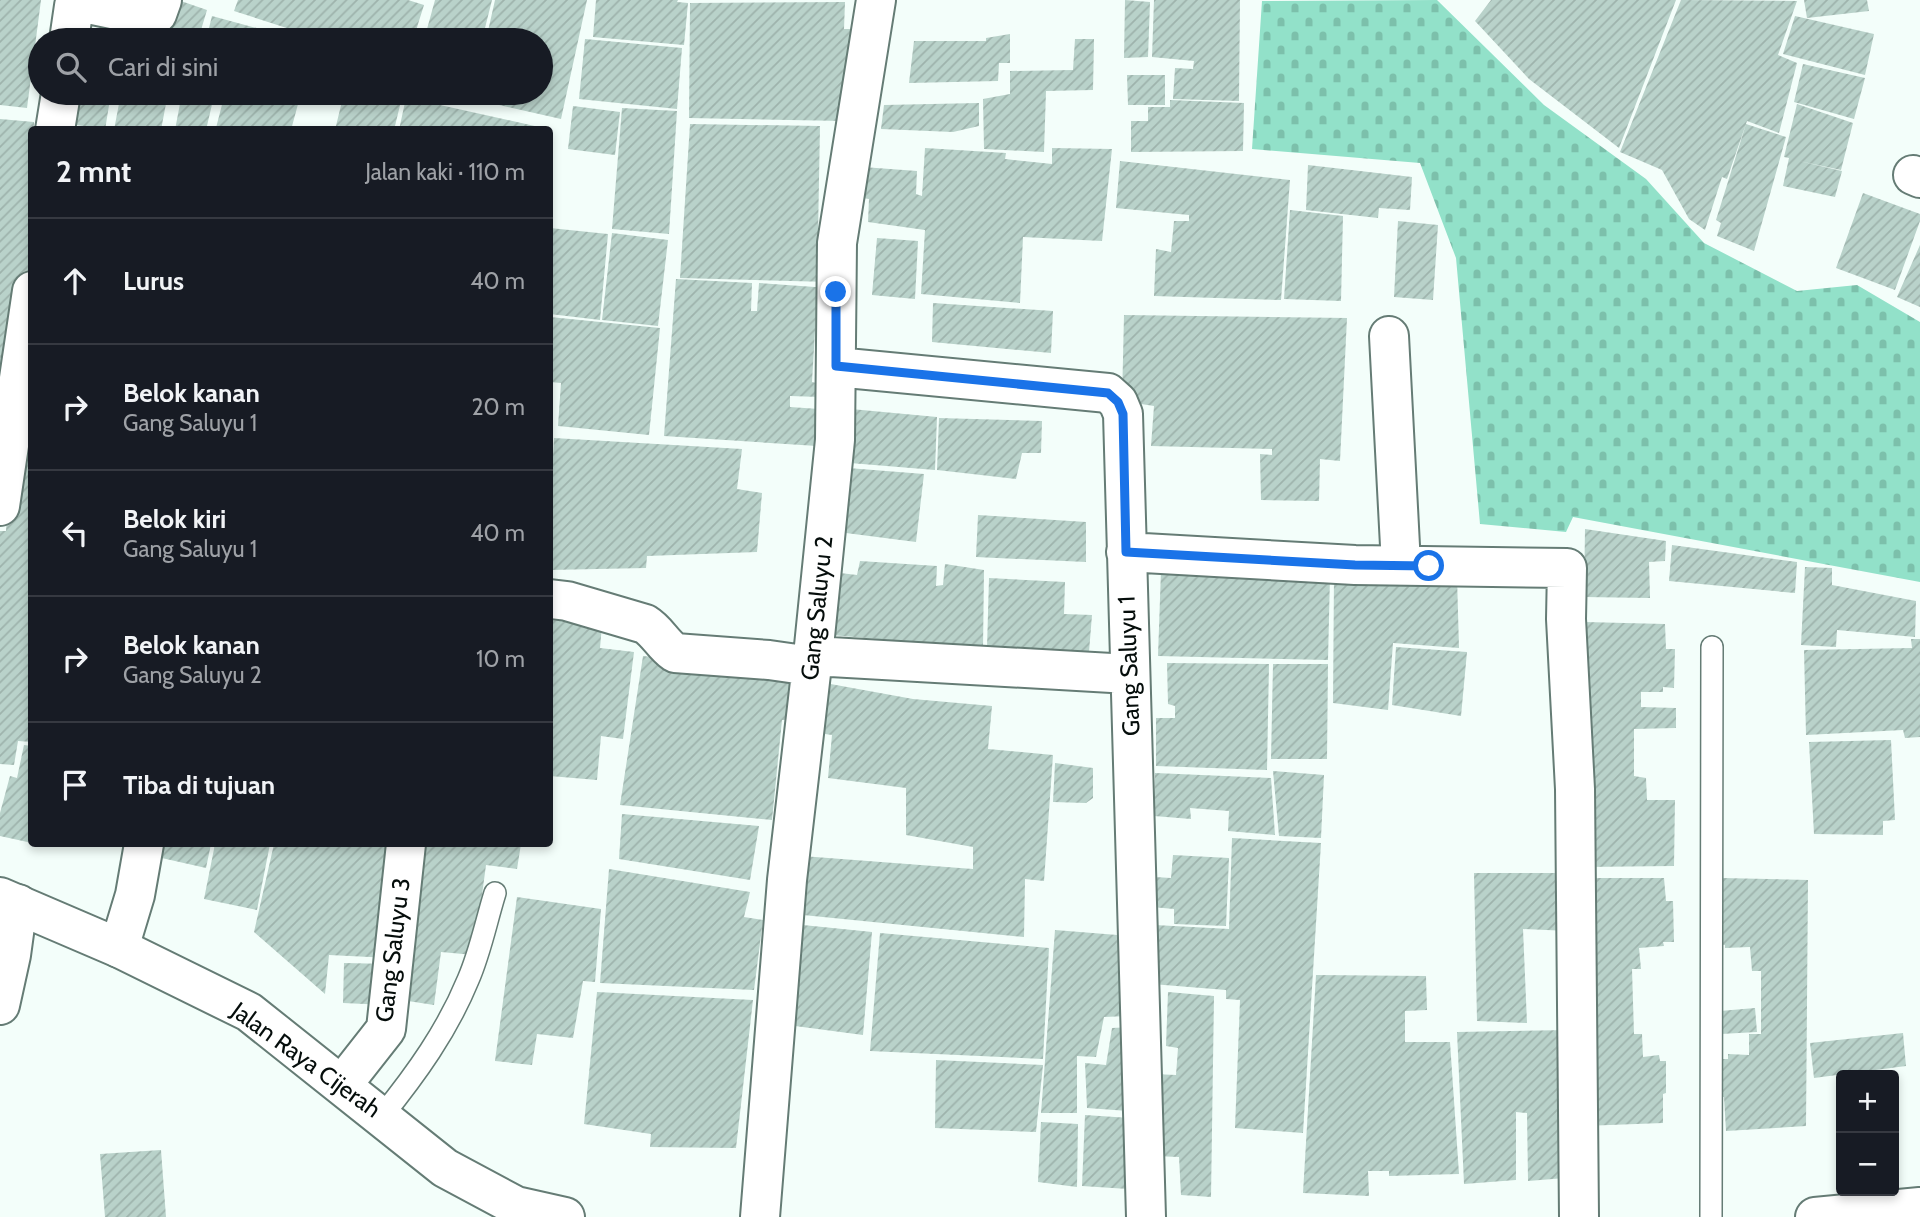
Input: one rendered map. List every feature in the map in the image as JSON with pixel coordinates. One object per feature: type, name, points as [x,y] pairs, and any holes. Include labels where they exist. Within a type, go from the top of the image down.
[{"type":"street","points":[[71,28],[74,6],[83,3],[140,15],[157,14],[162,0]]},
{"type":"street","name":"Gang Saluyu 2","points":[[760,1217],[787,880],[835,440],[837,243],[876,0]]},
{"type":"street","points":[[56,126],[59,105]]},
{"type":"street","points":[[1390,336],[1401,565]]},
{"type":"street","points":[[0,506],[21,436],[28,344]]},
{"type":"street","name":"Gang Saluyu 1","points":[[836,366],[1108,393],[1118,402],[1123,414],[1146,1217]]},
{"type":"street","points":[[1126,552],[1401,565],[1567,568],[1566,619],[1575,789],[1579,1217]]},
{"type":"street","points":[[553,599],[645,624],[656,631],[663,645],[675,653],[769,660],[1129,674]]},
{"type":"street","points":[[119,948],[135,895],[143,847]]},
{"type":"street","name":"Gang Saluyu 3","points":[[342,1086],[386,1030],[407,847]]},
{"type":"street","points":[[0,1005],[9,900]]},
{"type":"street","name":"Jalan Raya Cijerah","points":[[9,900],[119,948],[249,1012],[445,1168],[516,1206],[565,1217]]},
{"type":"street","points":[[1815,1217],[1920,1207]]},
{"type":"lane","points":[[1711,1217],[1712,648]]},
{"type":"lane","points":[[382,1116],[418,1072],[447,1023],[469,979],[495,893]]},
{"type":"green space","points":[[1437,0],[1544,105],[1646,179],[1704,243],[1797,291],[1857,285],[1920,322],[1920,582],[1573,517],[1566,532],[1480,524],[1456,258],[1420,163],[1252,149],[1262,1]]},
{"type":"building","points":[[0,0],[41,0],[37,28],[28,28],[27,108],[0,105]]},
{"type":"building","points":[[169,0],[178,0],[207,10],[202,28],[161,28]]},
{"type":"building","points":[[238,0],[408,0],[424,5],[417,28],[287,28],[234,11]]},
{"type":"building","points":[[435,0],[492,0],[485,28],[427,28]]},
{"type":"building","points":[[495,0],[587,0],[561,119],[499,105],[553,105],[553,28],[489,28]]},
{"type":"building","points":[[596,0],[678,0],[677,2],[688,3],[684,45],[593,37]]},
{"type":"building","points":[[1125,0],[1150,2],[1148,57],[1124,58]]},
{"type":"building","points":[[1154,0],[1240,0],[1239,101],[1173,99],[1175,68],[1193,69],[1194,61],[1152,57]]},
{"type":"building","points":[[1491,0],[1676,0],[1619,148],[1529,79],[1475,21]]},
{"type":"building","points":[[1681,0],[1797,1],[1778,55],[1797,63],[1779,133],[1747,121],[1727,179],[1722,177],[1705,230],[1689,219],[1662,170],[1620,152]]},
{"type":"building","points":[[1804,0],[1867,0],[1869,11],[1807,18]]},
{"type":"building","points":[[845,2],[844,29],[853,29],[844,121],[689,118],[690,3]]},
{"type":"building","points":[[212,16],[256,28],[209,28]]},
{"type":"building","points":[[1795,16],[1874,34],[1865,75],[1783,54]]},
{"type":"building","points":[[1010,34],[1010,63],[999,63],[998,81],[909,83],[914,41],[986,41],[986,38]]},
{"type":"building","points":[[585,39],[682,48],[677,109],[579,99]]},
{"type":"building","points":[[1075,39],[1094,39],[1093,90],[1046,91],[1044,152],[984,149],[983,99],[1010,94],[1010,71],[1073,70]]},
{"type":"building","points":[[1803,64],[1865,78],[1854,119],[1794,102]]},
{"type":"building","points":[[1127,75],[1165,75],[1165,105],[1128,105]]},
{"type":"building","points":[[1170,100],[1244,103],[1243,151],[1131,152],[1131,121],[1148,121],[1148,107],[1170,107]]},
{"type":"building","points":[[979,103],[979,126],[953,132],[881,129],[884,105]]},
{"type":"building","points":[[1797,104],[1853,123],[1841,170],[1799,161],[1842,171],[1835,197],[1783,186],[1789,158],[1784,157]]},
{"type":"building","points":[[67,105],[109,105],[106,126],[69,124]]},
{"type":"building","points":[[119,105],[166,105],[162,126],[115,126]]},
{"type":"building","points":[[180,105],[212,105],[207,126],[176,126]]},
{"type":"building","points":[[222,105],[298,105],[292,126],[217,126]]},
{"type":"building","points":[[341,105],[400,105],[395,126],[336,126]]},
{"type":"building","points":[[404,105],[440,105],[534,126],[400,126]]},
{"type":"building","points":[[573,106],[620,112],[615,155],[568,149]]},
{"type":"building","points":[[622,108],[677,111],[669,234],[612,229]]},
{"type":"building","points":[[0,119],[34,122],[34,126],[28,126],[28,294],[23,367],[0,365]]},
{"type":"building","points":[[690,124],[820,126],[818,234],[832,237],[830,282],[680,278]]},
{"type":"building","points":[[1746,124],[1786,137],[1754,251],[1717,236],[1721,223],[1716,220]]},
{"type":"building","points":[[925,148],[1006,153],[1005,159],[1052,164],[1052,148],[1112,149],[1102,241],[1023,237],[1020,303],[921,294],[925,230],[868,222],[869,199],[862,198],[863,167],[917,171],[916,194],[922,196]]},
{"type":"building","points":[[1120,161],[1290,180],[1281,300],[1154,296],[1156,249],[1171,252],[1174,221],[1189,221],[1189,215],[1116,208]]},
{"type":"building","points":[[1308,165],[1412,177],[1410,210],[1379,208],[1378,218],[1306,210]]},
{"type":"building","points":[[1863,193],[1920,214],[1920,221],[1895,290],[1836,268]]},
{"type":"building","points":[[1290,210],[1343,216],[1341,301],[1284,299]]},
{"type":"building","points":[[1398,221],[1438,225],[1433,300],[1394,297]]},
{"type":"building","points":[[553,228],[608,234],[600,320],[553,314]]},
{"type":"building","points":[[612,233],[668,240],[658,326],[602,320]]},
{"type":"building","points":[[877,238],[918,241],[915,299],[872,295]]},
{"type":"building","points":[[1920,245],[1920,307],[1897,297]]},
{"type":"building","points":[[676,279],[752,283],[751,311],[757,311],[759,283],[829,288],[827,315],[816,314],[812,382],[821,384],[820,397],[790,396],[790,407],[819,409],[817,446],[664,436]]},
{"type":"building","points":[[933,303],[1053,311],[1051,353],[932,342]]},
{"type":"building","points":[[1124,315],[1347,318],[1340,461],[1320,459],[1319,501],[1261,500],[1260,454],[1272,455],[1272,449],[1151,446],[1154,406],[1122,401]]},
{"type":"building","points":[[553,317],[660,328],[649,435],[558,426],[561,383],[553,382]]},
{"type":"building","points":[[851,409],[937,417],[935,470],[838,462]]},
{"type":"building","points":[[939,418],[1042,421],[1041,453],[1022,453],[1016,479],[937,470]]},
{"type":"building","points":[[554,438],[742,449],[737,489],[762,493],[757,552],[647,556],[646,568],[553,570]]},
{"type":"building","points":[[11,443],[28,445],[28,742],[18,741],[14,765],[0,764],[0,531],[6,531]]},
{"type":"building","points":[[848,468],[924,474],[916,542],[846,533]]},
{"type":"building","points":[[978,515],[1086,522],[1086,562],[976,557]]},
{"type":"building","points":[[1585,529],[1666,541],[1665,561],[1649,562],[1650,598],[1584,597]]},
{"type":"building","points":[[1672,545],[1797,562],[1795,593],[1669,581]]},
{"type":"building","points":[[860,561],[937,566],[936,586],[943,585],[945,564],[984,570],[983,648],[831,635],[840,573],[857,575]]},
{"type":"building","points":[[1805,567],[1832,568],[1832,585],[1916,601],[1915,637],[1837,630],[1836,647],[1801,645]]},
{"type":"building","points":[[1161,570],[1330,576],[1328,660],[1158,656]]},
{"type":"building","points":[[1334,576],[1457,577],[1459,648],[1393,643],[1388,710],[1333,703]]},
{"type":"building","points":[[989,578],[1065,582],[1064,614],[1092,615],[1089,652],[987,648]]},
{"type":"building","points":[[553,620],[602,625],[600,648],[634,652],[623,739],[601,736],[597,780],[553,776]]},
{"type":"building","points":[[1585,622],[1665,624],[1666,649],[1675,649],[1674,688],[1663,687],[1663,692],[1641,692],[1641,707],[1676,708],[1676,728],[1634,729],[1634,776],[1646,778],[1647,800],[1675,800],[1674,866],[1584,867]]},
{"type":"building","points":[[1911,639],[1920,639],[1920,737],[1905,738],[1903,730],[1806,735],[1804,650],[1912,648]]},
{"type":"building","points":[[1396,647],[1467,652],[1461,716],[1392,705]]},
{"type":"building","points":[[643,656],[795,672],[790,720],[782,720],[772,820],[620,805]]},
{"type":"building","points":[[1167,663],[1269,664],[1267,770],[1156,766],[1156,718],[1175,718],[1175,706],[1168,704]]},
{"type":"building","points":[[1273,664],[1328,664],[1327,759],[1271,759]]},
{"type":"building","points":[[825,683],[913,699],[992,706],[988,749],[1053,755],[1044,881],[1025,879],[1024,937],[793,914],[802,856],[973,869],[973,847],[906,835],[906,788],[828,778],[832,735],[818,733]]},
{"type":"building","points":[[1891,740],[1895,820],[1883,821],[1883,835],[1814,834],[1809,742]]},
{"type":"building","points":[[24,745],[28,746],[28,842],[0,836],[0,813],[10,776],[17,778]]},
{"type":"building","points":[[1055,763],[1093,768],[1093,798],[1086,803],[1053,802]]},
{"type":"building","points":[[1273,771],[1324,775],[1321,838],[1279,836]]},
{"type":"building","points":[[1155,773],[1271,778],[1275,835],[1228,831],[1229,811],[1190,808],[1191,819],[1154,816]]},
{"type":"building","points":[[622,814],[759,826],[750,880],[619,859]]},
{"type":"building","points":[[1232,838],[1321,843],[1303,1133],[1235,1128],[1240,1000],[1226,999],[1226,990],[1152,984],[1155,925],[1229,929]]},
{"type":"building","points":[[145,847],[210,847],[206,868],[144,854]]},
{"type":"building","points":[[214,847],[269,847],[257,910],[204,899]]},
{"type":"building","points":[[273,847],[395,847],[390,958],[329,955],[325,994],[254,932]]},
{"type":"building","points":[[413,847],[521,847],[517,869],[486,865],[474,955],[441,952],[434,1005],[395,999]]},
{"type":"building","points":[[1173,855],[1229,858],[1226,926],[1174,924],[1174,909],[1152,907],[1155,877],[1171,878]]},
{"type":"building","points":[[609,869],[750,892],[744,917],[763,920],[754,990],[600,983]]},
{"type":"building","points":[[1474,873],[1565,873],[1569,931],[1523,929],[1527,1023],[1477,1021]]},
{"type":"building","points":[[1585,878],[1664,878],[1666,901],[1673,901],[1674,942],[1663,942],[1664,946],[1639,948],[1641,969],[1632,969],[1634,1034],[1642,1034],[1643,1057],[1659,1055],[1660,1061],[1666,1061],[1663,1123],[1583,1126]]},
{"type":"building","points":[[1722,878],[1808,880],[1806,1126],[1726,1131],[1724,1097],[1718,1097],[1717,1059],[1728,1059],[1728,1054],[1749,1055],[1749,1034],[1761,1034],[1761,971],[1752,971],[1750,947],[1725,948],[1725,945],[1715,944],[1721,908]]},
{"type":"building","points":[[517,897],[601,909],[595,982],[583,981],[573,1038],[537,1034],[532,1065],[495,1061]]},
{"type":"building","points":[[793,924],[872,932],[863,1035],[780,1024]]},
{"type":"building","points":[[1055,930],[1130,936],[1128,1016],[1104,1017],[1096,1057],[1077,1056],[1077,1113],[1041,1113]]},
{"type":"building","points":[[880,933],[1049,948],[1043,1059],[870,1051]]},
{"type":"building","points":[[344,963],[391,964],[387,1005],[343,1003]]},
{"type":"building","points":[[1316,975],[1426,976],[1427,1010],[1405,1011],[1405,1042],[1450,1042],[1459,1174],[1389,1176],[1389,1171],[1368,1171],[1369,1196],[1303,1193]]},
{"type":"building","points":[[597,992],[753,1000],[736,1148],[650,1147],[651,1134],[584,1124]]},
{"type":"building","points":[[1168,992],[1214,996],[1211,1197],[1181,1195],[1179,1157],[1153,1156],[1154,1074],[1176,1075],[1178,1048],[1166,1046]]},
{"type":"building","points":[[1755,1008],[1757,1032],[1721,1034],[1720,1011]]},
{"type":"building","points":[[1133,1027],[1128,1111],[1087,1108],[1085,1063],[1106,1065],[1112,1028]]},
{"type":"building","points":[[1571,1030],[1565,1178],[1528,1181],[1527,1113],[1516,1112],[1516,1180],[1464,1184],[1457,1032]]},
{"type":"building","points":[[1903,1033],[1906,1066],[1875,1070],[1836,1070],[1836,1075],[1814,1078],[1810,1043]]},
{"type":"building","points":[[936,1060],[1043,1065],[1036,1132],[935,1128]]},
{"type":"building","points":[[1085,1115],[1130,1118],[1128,1189],[1082,1186]]},
{"type":"building","points":[[1041,1122],[1078,1124],[1077,1187],[1038,1182]]},
{"type":"building","points":[[161,1150],[166,1217],[105,1217],[100,1154]]},
{"type":"route","points":[[836,292],[836,366],[1108,393],[1118,402],[1123,414],[1126,552],[1355,565],[1429,566]]}]
